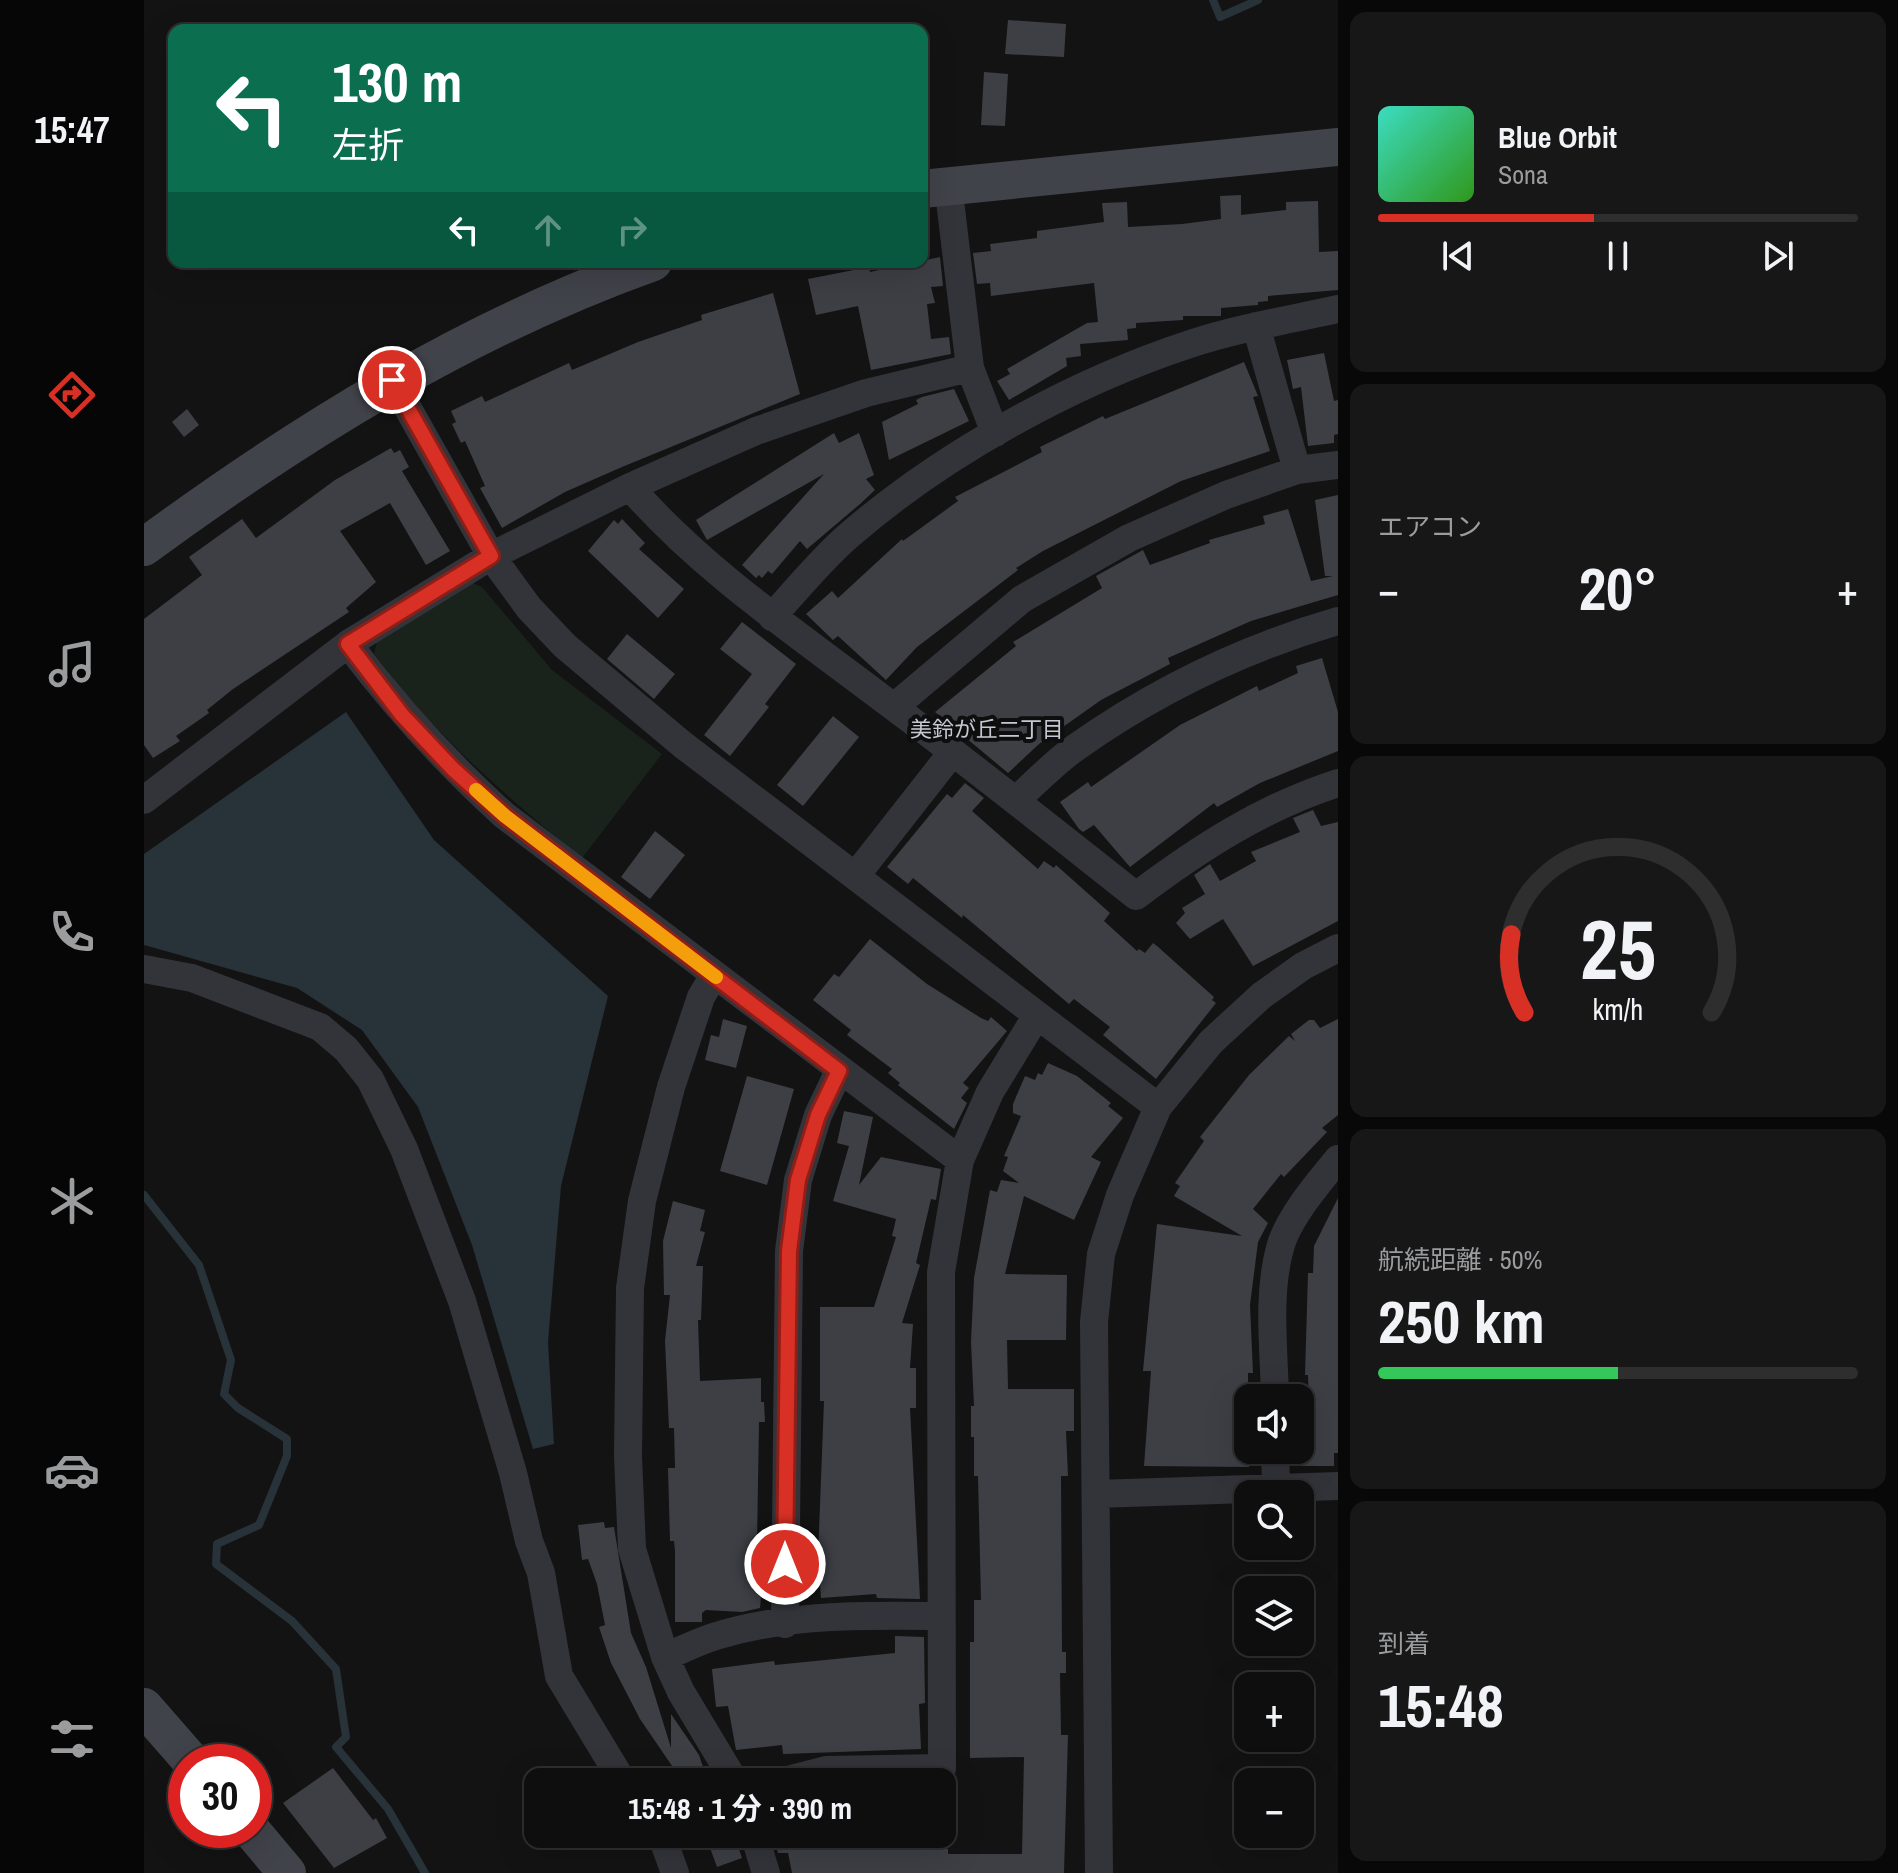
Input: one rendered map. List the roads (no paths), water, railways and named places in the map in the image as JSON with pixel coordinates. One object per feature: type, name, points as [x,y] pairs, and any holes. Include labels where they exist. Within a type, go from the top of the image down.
[{"type":"street","points":[[995,433],[970,368],[935,186],[1338,147]]},
{"type":"street","points":[[144,547],[232,481],[392,380],[574,290],[636,268]]},
{"type":"street","points":[[772,617],[847,537],[926,476],[995,433],[1096,382],[1189,344],[1338,309]]},
{"type":"street","points":[[1256,326],[1297,470]]},
{"type":"street","points":[[144,800],[348,644],[491,556],[630,487],[756,431],[866,393],[970,368]]},
{"type":"street","points":[[392,380],[491,556],[529,608],[565,646],[683,745],[857,874],[1158,1107]]},
{"type":"street","points":[[894,707],[1022,599],[1129,538],[1226,495],[1297,470],[1338,465]]},
{"type":"street","points":[[630,487],[666,529],[772,617],[1016,800],[1136,896],[1194,852],[1255,817],[1338,783]]},
{"type":"street","points":[[1016,800],[1073,749],[1217,665],[1337,625]]},
{"type":"street","points":[[348,644],[402,715],[453,769],[505,816],[960,1160]]},
{"type":"street","points":[[857,874],[951,754]]},
{"type":"street","points":[[1099,1873],[1094,1322],[1101,1254],[1120,1195],[1158,1107],[1185,1071],[1261,996],[1303,966],[1338,948]]},
{"type":"street","points":[[144,969],[192,978],[320,1027],[346,1049],[370,1079],[404,1149],[462,1301],[513,1473],[529,1541],[541,1573],[559,1676],[615,1768]]},
{"type":"street","points":[[714,975],[701,997],[671,1087],[642,1201],[630,1288],[628,1456],[632,1549],[665,1657],[681,1692],[727,1768]]},
{"type":"street","points":[[942,1768],[941,1272],[960,1160],[990,1092],[1037,1015]]},
{"type":"street","points":[[785,1624],[789,1251],[798,1180],[818,1115],[839,1071]]},
{"type":"street","points":[[1275,1384],[1273,1304],[1280,1246],[1311,1192],[1338,1159]]},
{"type":"street","points":[[1314,1486],[1338,1486]]},
{"type":"street","points":[[1096,1494],[1234,1489]]},
{"type":"street","points":[[665,1657],[723,1634],[785,1624],[865,1615],[940,1616]]},
{"type":"street","points":[[144,1707],[176,1744]]},
{"type":"street","points":[[266,1848],[287,1873]]},
{"type":"street","points":[[666,1848],[675,1873]]},
{"type":"street","points":[[758,1848],[766,1873]]},
{"type":"waterway","points":[[1213,0],[1220,17],[1258,0]]},
{"type":"waterway","points":[[144,1195],[199,1265],[231,1360],[224,1394],[238,1408],[287,1439],[287,1456],[259,1525],[217,1544],[216,1564],[292,1621],[336,1669],[346,1737],[336,1747],[388,1809],[425,1873]]},
{"type":"district","name":"美鈴が丘二丁目","points":[[987,729]]}]
